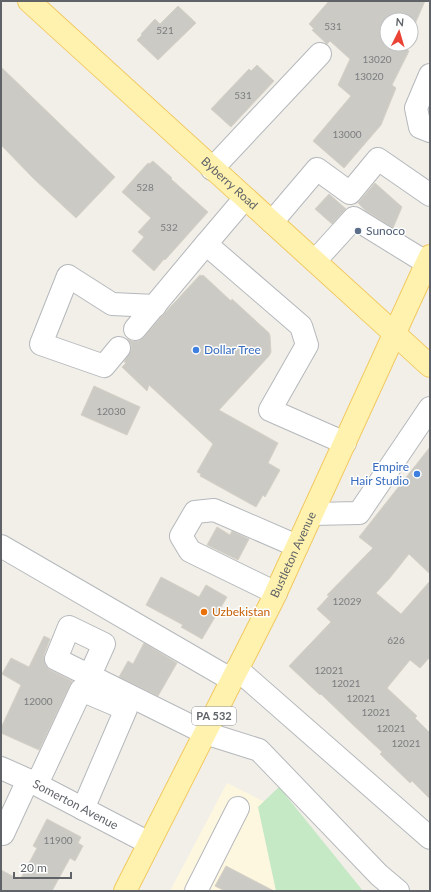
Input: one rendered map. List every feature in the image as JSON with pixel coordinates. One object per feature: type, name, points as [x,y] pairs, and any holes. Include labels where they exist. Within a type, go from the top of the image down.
[{"type":"main road","name":"Byberry Road","points":[[29,1],[430,366]]},
{"type":"main road","name":"Bustleton Avenue","points":[[125,891],[276,593],[428,260]]},
{"type":"street","points":[[212,169],[320,54]]},
{"type":"street","points":[[430,75],[416,108],[420,127],[430,131]]},
{"type":"street","points":[[350,193],[378,159],[430,195]]},
{"type":"street","points":[[272,222],[316,169],[350,193],[354,218]]},
{"type":"street","points":[[135,329],[245,198]]},
{"type":"street","points":[[354,218],[428,260]]},
{"type":"street","points":[[315,261],[354,218]]},
{"type":"street","points":[[206,244],[300,326],[307,345],[270,410],[345,443]]},
{"type":"street","points":[[119,348],[104,366],[41,344],[68,276],[112,304],[155,306]]},
{"type":"street","points":[[312,514],[360,513],[430,408]]},
{"type":"street","points":[[276,593],[190,550],[181,536],[195,512],[214,510],[297,546]]},
{"type":"street","points":[[1,546],[235,675],[430,838]]},
{"type":"street","points":[[90,675],[205,733],[259,750],[379,875],[398,891]]},
{"type":"street","points":[[3,834],[33,782],[81,690],[126,709],[84,809]]},
{"type":"street","name":"Somerton Avenue","points":[[1,768],[33,782],[149,843]]},
{"type":"street","points":[[196,891],[238,808]]},
{"type":"shaded area","points":[[227,783],[275,807],[296,891],[170,891]]},
{"type":"green space","points":[[279,787],[363,891],[276,891],[258,807]]},
{"type":"building","points":[[329,1],[425,1],[419,15],[419,12],[379,12],[379,52],[408,52],[392,85],[396,88],[381,125],[344,168],[313,141],[351,96],[338,85],[350,59],[330,41],[327,44],[312,30],[314,29],[309,24]]},
{"type":"building","points":[[178,6],[196,23],[158,60],[137,40],[155,19],[160,24]]},
{"type":"building","points":[[257,65],[274,81],[231,127],[211,109],[249,69],[251,71]]},
{"type":"building","points":[[1,67],[115,177],[76,218],[34,179],[1,145]]},
{"type":"building","points":[[153,161],[208,212],[154,271],[132,251],[144,237],[138,232],[151,218],[122,192],[148,163],[149,164]]},
{"type":"building","points":[[375,183],[402,207],[393,228],[365,210],[358,203]]},
{"type":"building","points":[[329,194],[346,209],[332,224],[315,209]]},
{"type":"building","name":"Dollar Tree","points":[[200,275],[203,275],[231,301],[232,299],[269,333],[270,336],[271,352],[269,356],[219,410],[278,443],[268,463],[280,470],[265,497],[263,495],[256,507],[200,476],[201,474],[197,472],[213,444],[149,385],[147,391],[122,367],[126,363],[124,362],[131,350],[131,344],[127,339],[139,341],[144,337]]},
{"type":"building","points":[[94,386],[140,407],[127,435],[81,415]]},
{"type":"building","points":[[430,447],[430,574],[409,554],[376,593],[401,614],[430,581],[430,657],[420,668],[410,660],[387,688],[417,716],[415,718],[430,733],[430,799],[412,781],[410,783],[380,754],[382,752],[289,666],[331,622],[317,609],[329,596],[327,595],[373,548],[359,537]]},
{"type":"building","points":[[217,527],[230,535],[232,531],[249,539],[238,560],[207,545]]},
{"type":"building","points":[[161,577],[199,597],[206,585],[227,597],[202,639],[181,627],[183,625],[146,605]]},
{"type":"building","points":[[44,636],[50,639],[44,655],[46,666],[50,670],[72,681],[39,750],[1,733],[1,728],[21,685],[2,674],[11,658],[29,667]]},
{"type":"building","points":[[144,643],[177,663],[158,696],[119,677],[128,661],[133,664]]},
{"type":"building","points":[[47,819],[81,837],[78,843],[83,846],[75,861],[70,858],[52,891],[1,891],[1,870],[20,880],[37,848],[33,846]]},
{"type":"building","points":[[226,866],[274,891],[225,891],[215,886]]},
{"type":"place","name":"Sunoco","points":[[358,231]]},
{"type":"place","name":"Dollar Tree","points":[[196,350]]},
{"type":"place","name":"Empire Hair Studio","points":[[417,474]]},
{"type":"place","name":"Uzbekistan","points":[[204,612]]}]
